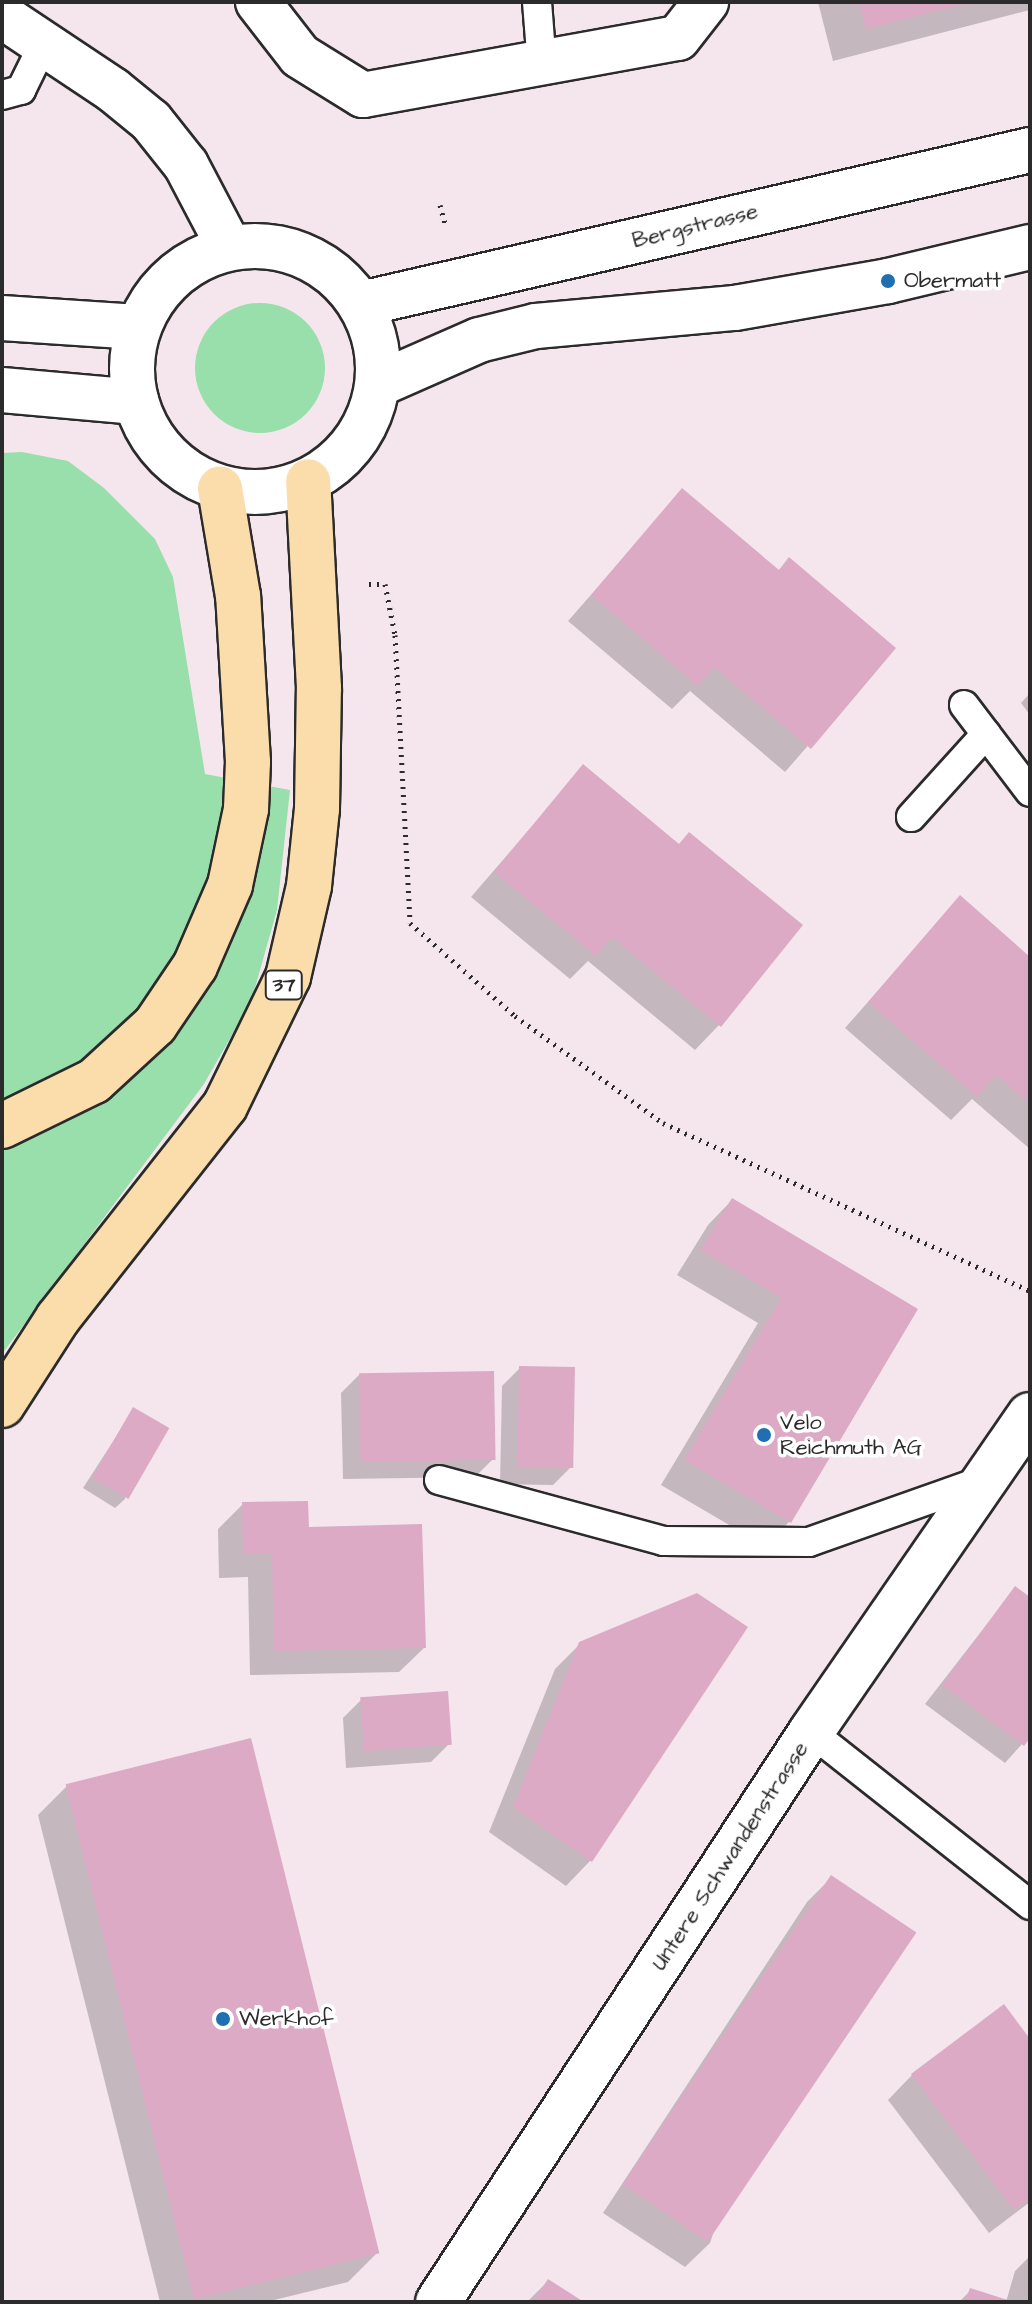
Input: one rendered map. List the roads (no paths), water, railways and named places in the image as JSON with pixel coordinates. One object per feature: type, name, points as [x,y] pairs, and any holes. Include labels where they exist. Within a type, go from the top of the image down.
[{"type":"highway","name":"37","points":[[2,1405],[58,1318],[225,1106],[288,977],[309,886],[317,809],[319,688],[308,481]]},
{"type":"highway","points":[[2,1126],[94,1081],[155,1025],[195,966],[230,885],[246,809],[248,762],[238,596],[220,488]]},
{"type":"main road","points":[[258,2],[300,56],[363,95],[678,38],[706,2]]},
{"type":"main road","points":[[2,16],[151,121],[186,165],[229,247]]},
{"type":"main road","name":"Bergstrasse","points":[[361,304],[1030,150]]},
{"type":"main road","points":[[267,245],[304,255],[336,275],[361,304],[376,343],[379,384],[366,424],[350,446],[308,481],[250,493],[220,488],[167,456],[136,402],[131,364],[138,327],[158,290],[190,262],[229,247],[267,245]]},
{"type":"main road","points":[[379,384],[479,340],[536,326],[735,308],[888,281],[1030,247]]},
{"type":"main road","points":[[2,318],[138,327]]},
{"type":"main road","points":[[2,390],[136,402]]},
{"type":"main road","name":"Untere Schwandenstrasse","points":[[438,2302],[811,1732],[981,1481],[1030,1415]]},
{"type":"lane","points":[[537,2],[542,65]]},
{"type":"lane","points":[[2,95],[21,90],[44,43]]},
{"type":"lane","points":[[964,705],[1030,792]]},
{"type":"lane","points":[[911,817],[986,734]]},
{"type":"lane","points":[[439,1480],[663,1541],[809,1542],[981,1481]]},
{"type":"lane","points":[[811,1732],[1030,1905]]},
{"type":"place","name":"Obermatt","points":[[888,281]]},
{"type":"place","name":"Velo Reichmuth AG","points":[[764,1435]]},
{"type":"place","name":"Werkhof","points":[[223,2019]]}]
